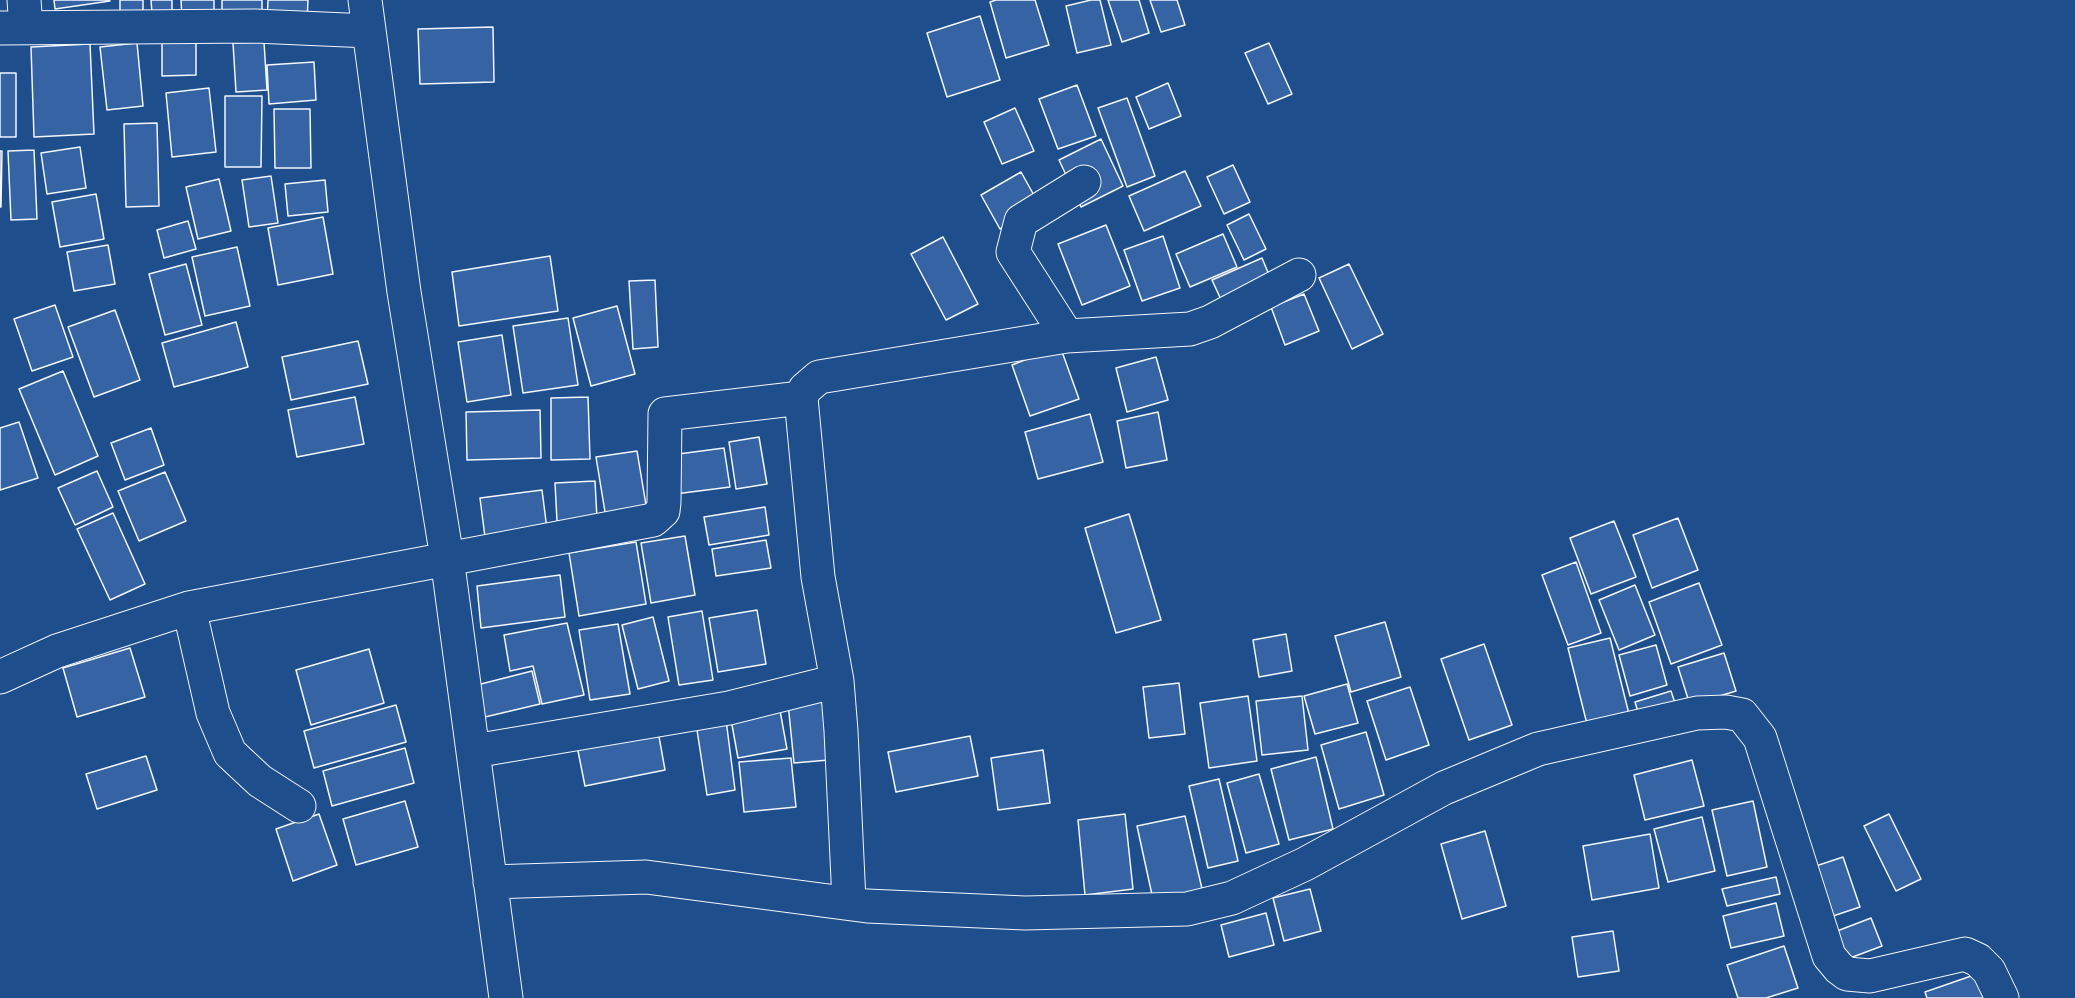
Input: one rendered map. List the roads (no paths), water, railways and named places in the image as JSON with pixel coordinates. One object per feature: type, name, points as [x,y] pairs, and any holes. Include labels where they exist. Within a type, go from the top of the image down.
[{"type":"street","points":[[17,19],[255,26],[367,15],[404,292],[447,558],[506,998]]},
{"type":"street","points":[[1067,336],[1012,252],[1021,221],[1084,182]]},
{"type":"street","points":[[849,902],[837,681],[818,577],[801,398],[805,388],[819,377],[1067,336],[1190,328],[1210,322],[1299,275]]},
{"type":"street","points":[[0,677],[57,651],[189,609],[653,520],[663,511],[665,414],[801,398]]},
{"type":"street","points":[[189,609],[213,713],[230,753],[260,781],[299,806]]},
{"type":"street","points":[[474,751],[729,708],[837,681]]},
{"type":"street","points":[[490,882],[646,877],[867,906],[1025,913],[1187,909],[1232,898],[1305,864],[1444,788],[1538,748],[1697,713],[1726,712],[1742,715],[1760,738],[1829,956],[1839,968],[1847,974],[1870,976],[1965,954],[1978,960],[1989,971],[2002,998]]}]
